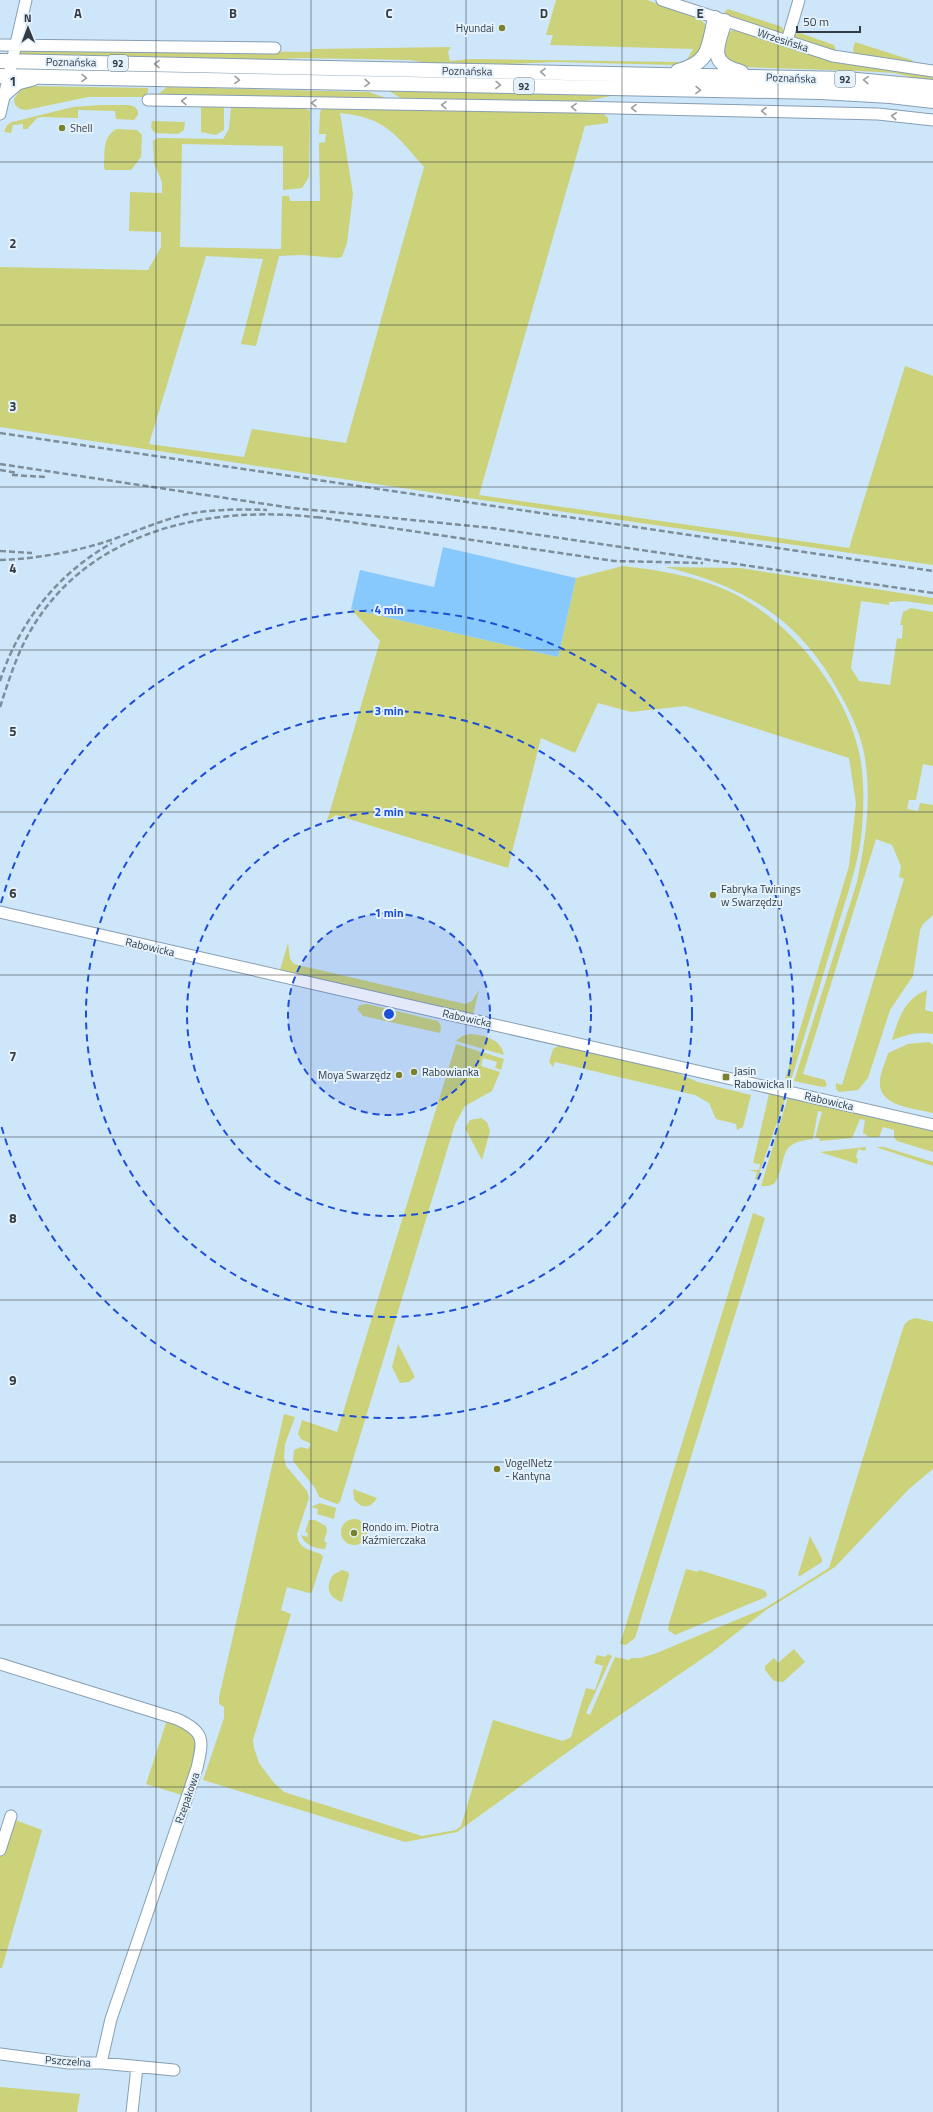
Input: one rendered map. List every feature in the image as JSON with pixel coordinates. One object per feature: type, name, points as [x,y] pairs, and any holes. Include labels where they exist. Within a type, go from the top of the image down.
[{"type":"main road","points":[[666,75],[692,67],[704,58],[720,19]]},
{"type":"main road","points":[[720,19],[716,48],[719,59],[728,68],[757,77]]},
{"type":"main road","name":"Poznańska","points":[[5,61],[757,77],[872,81],[933,88]]},
{"type":"main road","name":"Poznańska","points":[[2,76],[821,92],[890,96],[933,101]]},
{"type":"street","points":[[0,114],[4,97],[2,76],[5,61],[14,45],[26,0]]},
{"type":"street","name":"Wrzesińska","points":[[662,0],[838,57],[933,70]]},
{"type":"street","points":[[787,41],[799,0]]},
{"type":"street","points":[[0,45],[275,48]]},
{"type":"street","points":[[4,97],[18,84],[45,77]]},
{"type":"street","points":[[148,100],[558,106],[808,112],[878,114],[933,120]]},
{"type":"street","name":"Rabowicka","points":[[0,912],[933,1125]]},
{"type":"street","name":"Rzepakowa","points":[[0,1664],[177,1719],[191,1725],[199,1735],[202,1745],[194,1776],[111,2019],[101,2063]]},
{"type":"street","points":[[0,1850],[11,1816]]},
{"type":"street","name":"Pszczelna","points":[[0,2054],[69,2063],[101,2063],[174,2070]]},
{"type":"street","points":[[132,2112],[137,2067]]},
{"type":"green space","points":[[556,0],[647,0],[699,18],[707,26],[700,57],[676,65],[556,62],[488,65],[439,64],[408,60],[303,58],[241,61],[18,55],[20,48],[311,52],[312,49],[451,47],[448,52],[450,61],[471,59],[678,62],[686,61],[693,49],[550,45],[553,35],[546,35]]},
{"type":"green space","points":[[728,9],[782,27],[784,33],[780,34],[725,16],[725,11]]},
{"type":"green space","points":[[733,30],[739,30],[833,61],[933,74],[933,82],[894,73],[742,67],[725,62],[723,40],[728,33]]},
{"type":"green space","points":[[800,33],[834,45],[836,51],[795,39],[794,34]]},
{"type":"green space","points":[[855,42],[913,60],[910,63],[858,56],[854,53],[853,49]]},
{"type":"green space","points":[[28,86],[148,88],[148,92],[144,97],[88,97],[26,110],[20,109],[15,105],[14,99],[21,89]]},
{"type":"green space","points":[[167,87],[369,92],[391,100],[156,96]]},
{"type":"green space","points":[[389,91],[616,95],[575,103],[406,101]]},
{"type":"green space","points":[[129,105],[135,107],[138,111],[138,115],[134,120],[116,119],[115,111],[78,110],[78,118],[42,117],[37,118],[27,129],[23,129],[23,124],[13,125],[11,133],[4,132],[7,125],[12,122],[73,107]]},
{"type":"green space","points":[[201,105],[222,105],[224,108],[224,130],[216,135],[201,132]]},
{"type":"green space","points":[[231,106],[301,107],[310,111],[309,177],[302,188],[283,190],[283,146],[182,144],[180,247],[281,249],[282,196],[289,196],[290,201],[320,201],[319,143],[325,142],[326,134],[319,134],[320,112],[322,108],[601,111],[608,118],[608,123],[585,126],[479,495],[849,548],[905,366],[933,376],[933,565],[482,500],[0,427],[0,267],[148,270],[161,247],[161,232],[129,231],[130,192],[162,193],[162,182],[154,163],[153,141],[158,138],[223,139],[229,129]],"holes":[[[340,113],[355,115],[379,123],[397,137],[424,167],[346,443],[252,429],[244,457],[149,444],[206,256],[263,259],[241,344],[256,346],[279,256],[302,255],[337,258],[342,257],[347,243],[353,194]]]},
{"type":"green space","points":[[152,121],[185,122],[184,130],[178,134],[155,133],[151,128]]},
{"type":"green space","points":[[116,129],[137,130],[142,135],[141,157],[131,170],[105,170],[106,141]]},
{"type":"green space","points":[[623,566],[671,573],[703,581],[733,593],[766,614],[784,629],[817,666],[831,686],[853,730],[859,752],[863,784],[863,817],[861,838],[848,892],[791,1080],[785,1079],[849,866],[856,803],[849,758],[685,706],[631,712],[598,703],[575,753],[541,738],[508,868],[336,815],[327,821],[380,641],[351,609],[558,657],[576,578]]},
{"type":"green space","points":[[665,567],[740,568],[933,598],[933,605],[905,601],[889,602],[889,605],[861,601],[851,668],[859,681],[890,685],[897,638],[902,639],[903,625],[900,625],[903,612],[911,608],[933,612],[933,766],[923,764],[916,800],[909,800],[907,809],[918,811],[920,803],[933,805],[933,915],[923,924],[920,930],[913,976],[890,1010],[868,1078],[858,1090],[839,1092],[836,1089],[836,1083],[842,1085],[904,879],[899,877],[901,866],[892,845],[876,839],[803,1074],[825,1080],[827,1086],[822,1087],[794,1081],[857,882],[860,866],[867,818],[868,785],[864,753],[857,730],[844,701],[825,668],[789,626],[768,610],[721,584]]},
{"type":"green space","points":[[288,943],[290,959],[294,964],[465,1004],[472,1001],[479,990],[473,1015],[280,970]]},
{"type":"green space","points":[[927,990],[925,1010],[933,1012],[933,1034],[917,1033],[892,1040],[900,1017],[908,1004],[913,998]]},
{"type":"green space","points":[[367,1004],[438,1021],[441,1026],[440,1033],[363,1016],[357,1009],[360,1005]]},
{"type":"green space","points":[[470,1034],[481,1035],[492,1039],[500,1045],[504,1055],[456,1041],[462,1036]]},
{"type":"green space","points":[[929,1042],[933,1045],[933,1113],[898,1105],[890,1101],[884,1096],[881,1089],[880,1080],[888,1053],[908,1044]]},
{"type":"green space","points":[[456,1044],[504,1059],[501,1070],[495,1068],[497,1062],[483,1058],[481,1066],[500,1072],[492,1091],[465,1106],[455,1124],[340,1502],[337,1504],[319,1497],[315,1488],[293,1461],[294,1450],[301,1447],[308,1449],[311,1444],[301,1439],[298,1434],[302,1420],[337,1432]]},
{"type":"green space","points":[[560,1045],[668,1069],[698,1082],[751,1095],[743,1127],[737,1130],[736,1124],[716,1119],[709,1103],[695,1095],[555,1062],[553,1067],[549,1062],[553,1049]]},
{"type":"green space","points":[[769,1094],[786,1096],[757,1180],[755,1179],[757,1172],[748,1170],[759,1170],[760,1164],[753,1163]]},
{"type":"green space","points":[[788,1097],[933,1130],[933,1152],[897,1141],[894,1137],[894,1130],[883,1127],[879,1137],[869,1137],[863,1133],[865,1120],[860,1119],[852,1138],[820,1141],[819,1138],[815,1138],[822,1112],[818,1111],[813,1139],[801,1141],[788,1148],[775,1183],[769,1186],[761,1186]]},
{"type":"green space","points":[[481,1118],[487,1122],[490,1131],[482,1160],[465,1128],[470,1120]]},
{"type":"green space","points":[[866,1147],[865,1151],[858,1149],[856,1157],[858,1159],[857,1164],[820,1152]]},
{"type":"green space","points":[[876,1147],[884,1147],[933,1162],[933,1166]]},
{"type":"green space","points":[[753,1213],[765,1218],[635,1638],[626,1645],[620,1644]]},
{"type":"green space","points":[[916,1318],[933,1322],[933,1469],[909,1489],[835,1567],[766,1610],[712,1652],[601,1728],[457,1832],[405,1842],[203,1780],[224,1718],[224,1707],[219,1704],[219,1697],[284,1414],[295,1417],[285,1444],[284,1457],[286,1466],[307,1491],[309,1498],[297,1534],[298,1539],[305,1548],[321,1554],[323,1557],[312,1592],[309,1593],[287,1587],[281,1610],[291,1614],[253,1740],[254,1748],[259,1763],[274,1783],[284,1792],[422,1836],[456,1830],[461,1826],[493,1720],[563,1741],[571,1737],[586,1688],[595,1690],[603,1666],[594,1663],[597,1655],[605,1657],[608,1654],[612,1656],[586,1713],[590,1715],[615,1657],[629,1660],[631,1658],[640,1658],[654,1654],[765,1608],[829,1568],[904,1325],[909,1320]]},
{"type":"green space","points":[[398,1344],[415,1377],[409,1382],[400,1383],[392,1367]]},
{"type":"green space","points":[[353,1489],[377,1498],[369,1506],[360,1505],[354,1499]]},
{"type":"green space","points":[[320,1503],[336,1508],[334,1519],[317,1514],[318,1509],[311,1507]]},
{"type":"green space","points":[[354,1519],[363,1523],[367,1532],[363,1541],[354,1545],[345,1541],[341,1532],[345,1523]]},
{"type":"green space","points":[[309,1520],[315,1520],[326,1526],[327,1531],[324,1541],[327,1543],[325,1549],[311,1546],[301,1535],[307,1537],[308,1533],[305,1532]]},
{"type":"green space","points":[[810,1536],[822,1559],[822,1562],[800,1576],[798,1575]]},
{"type":"green space","points":[[686,1569],[698,1572],[699,1570],[764,1590],[767,1594],[766,1597],[675,1635],[668,1630],[669,1623]]},
{"type":"green space","points":[[342,1570],[348,1572],[349,1575],[342,1602],[337,1600],[331,1594],[329,1591],[329,1584],[333,1575]]},
{"type":"green space","points":[[794,1649],[805,1662],[783,1682],[774,1681],[765,1670],[765,1666],[774,1658],[778,1663]]},
{"type":"green space","points":[[167,1720],[187,1727],[194,1740],[197,1750],[185,1796],[146,1784]]},
{"type":"green space","points":[[5,1816],[42,1830],[2,1968],[0,1968],[0,1833]]},
{"type":"green space","points":[[0,2087],[80,2094],[77,2112],[0,2112]]},
{"type":"water","points":[[443,547],[576,578],[558,657],[351,609],[360,570],[434,587]]},
{"type":"railway","points":[[0,433],[933,571]]},
{"type":"railway","points":[[0,464],[292,508],[492,528],[933,593]]},
{"type":"railway","points":[[0,470],[18,473]]},
{"type":"railway","points":[[12,475],[46,477]]},
{"type":"railway","points":[[0,560],[41,556],[82,548],[108,541],[188,514],[208,511],[267,510]]},
{"type":"railway","points":[[0,707],[14,667],[27,637],[57,594],[87,567],[122,546],[159,530],[199,520],[240,515],[281,515],[322,518]]},
{"type":"railway","points":[[317,517],[614,561],[703,563]]},
{"type":"railway","points":[[0,681],[8,659],[18,639],[43,601],[74,569],[92,555],[112,543]]},
{"type":"railway","points":[[0,551],[32,553]]},
{"type":"place","name":"Hyundai","points":[[502,28]]},
{"type":"place","name":"Shell","points":[[62,128]]},
{"type":"place","name":"Fabryka Twinings w Swarzędzu","points":[[713,895]]},
{"type":"place","name":"Rabowianka","points":[[414,1072]]},
{"type":"place","name":"Moya Swarzędz","points":[[399,1075]]},
{"type":"place","name":"Jasin Rabowicka II","points":[[726,1077]]},
{"type":"place","name":"VogelNetz - Kantyna","points":[[497,1469]]},
{"type":"place","name":"Rondo im. Piotra Kaźmierczaka","points":[[354,1533]]}]
